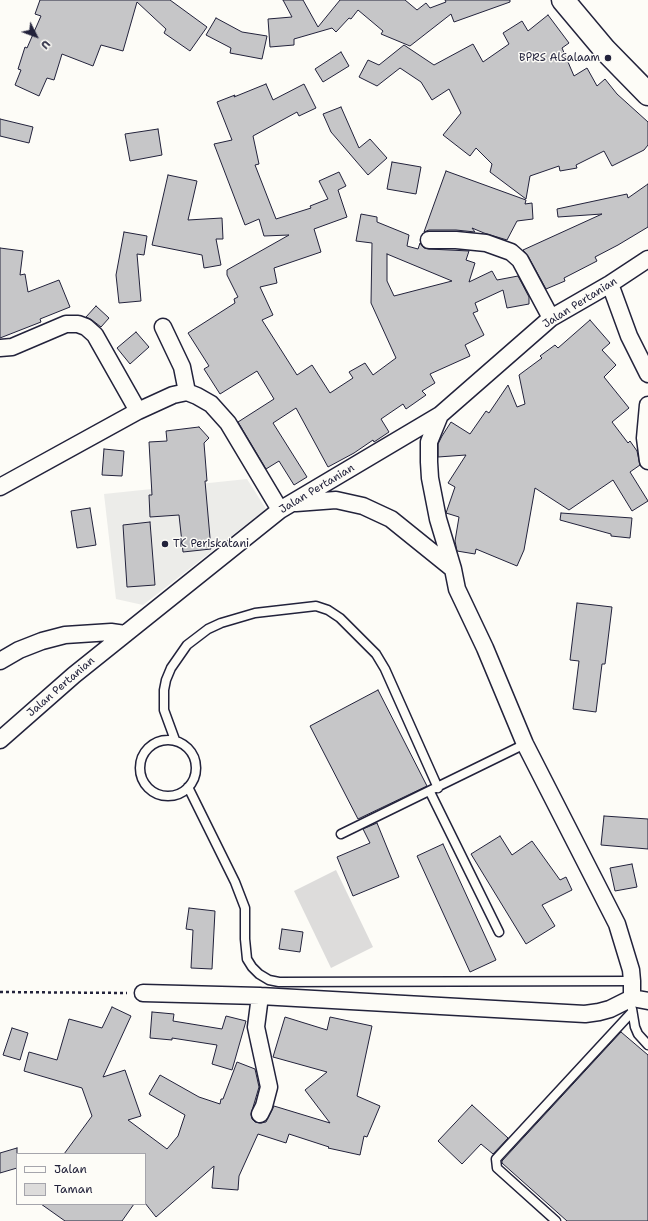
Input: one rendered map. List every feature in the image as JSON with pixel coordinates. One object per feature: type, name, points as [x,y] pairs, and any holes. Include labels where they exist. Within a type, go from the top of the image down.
[{"type":"highway","points":[[563,0],[605,50],[648,94]]},
{"type":"street","points":[[429,240],[456,240],[486,243],[511,252],[520,260],[551,318]]},
{"type":"street","name":"Jalan Pertanian","points":[[0,740],[74,675],[286,507],[440,415],[551,318],[610,284],[648,259]]},
{"type":"street","points":[[610,284],[629,336],[648,374]]},
{"type":"street","points":[[0,348],[12,347],[66,324],[86,326],[95,335],[138,411]]},
{"type":"street","points":[[162,327],[182,367],[187,392]]},
{"type":"street","points":[[0,487],[138,411],[173,395],[187,392],[211,404],[224,418],[286,507],[336,500],[362,506],[391,519],[453,569]]},
{"type":"street","points":[[648,405],[645,438],[648,461]]},
{"type":"street","points":[[440,415],[429,442],[432,493],[457,589],[485,648],[525,744],[617,924],[631,970],[632,1005]]},
{"type":"street","points":[[0,660],[19,650],[42,641],[65,635],[111,632],[125,634]]},
{"type":"street","points":[[143,993],[260,996],[585,1014],[648,1001]]},
{"type":"street","points":[[260,996],[256,1027],[269,1087],[264,1106],[260,1114]]},
{"type":"lane","points":[[175,740],[164,710],[164,690],[171,668],[187,645],[208,629],[221,623],[255,613],[316,606],[328,610],[340,618],[376,654],[385,669],[438,788]]},
{"type":"lane","points":[[166,739],[175,740],[184,744],[191,751],[195,760],[196,770],[194,779],[188,787],[181,792],[165,796],[157,794],[146,786],[140,775],[139,767],[141,758],[150,745],[166,739]]},
{"type":"lane","points":[[341,834],[430,792],[525,744]]},
{"type":"lane","points":[[188,787],[235,882],[245,908],[245,939],[247,959],[259,974],[269,980],[279,982],[632,981]]},
{"type":"lane","points":[[430,792],[499,932]]},
{"type":"lane","points":[[632,1005],[635,1027],[638,1034],[648,1045]]},
{"type":"lane","points":[[556,1221],[497,1168],[496,1159],[632,1005]]},
{"type":"path","points":[[0,992],[143,993]]},
{"type":"shaded area","name":"TK Periskatani","points":[[247,479],[266,509],[143,605],[116,599],[104,494]]},
{"type":"green space","points":[[336,870],[373,947],[331,968],[294,891]]},
{"type":"building","points":[[40,0],[170,0],[207,27],[190,51],[164,33],[166,29],[137,2],[123,51],[101,45],[93,66],[62,54],[54,80],[47,78],[39,96],[15,85],[21,70],[18,69],[25,47],[27,48],[41,16],[35,14]]},
{"type":"building","points":[[283,0],[303,0],[318,27],[340,0],[405,0],[417,10],[426,3],[430,8],[446,2],[445,0],[510,0],[510,2],[454,22],[451,14],[410,46],[381,34],[383,31],[358,10],[351,19],[349,18],[336,32],[332,28],[294,39],[294,45],[270,47],[268,19],[292,17]]},
{"type":"building","points":[[548,15],[569,43],[562,48],[574,76],[587,68],[597,86],[605,79],[617,94],[648,122],[648,145],[644,150],[612,166],[604,151],[576,165],[577,168],[560,171],[559,166],[530,176],[526,199],[490,172],[492,164],[476,148],[470,156],[443,135],[461,113],[449,89],[432,100],[421,82],[400,68],[377,86],[359,77],[368,60],[379,65],[404,45],[434,65],[473,44],[483,62],[509,44],[503,33],[522,21],[528,31]]},
{"type":"building","points":[[216,18],[242,32],[267,36],[262,59],[230,53],[231,48],[206,35]]},
{"type":"building","points":[[341,52],[349,66],[323,82],[315,69]]},
{"type":"building","points":[[266,84],[273,100],[304,84],[316,108],[299,116],[297,112],[253,136],[259,164],[255,165],[276,219],[311,208],[310,206],[328,199],[319,181],[339,172],[346,186],[338,190],[347,217],[314,229],[321,252],[274,268],[277,283],[260,287],[273,315],[262,320],[297,375],[312,365],[330,393],[353,378],[349,372],[365,363],[373,375],[396,358],[371,303],[372,243],[356,241],[361,214],[377,217],[377,222],[409,235],[407,246],[418,249],[420,243],[424,248],[429,249],[469,251],[466,260],[475,263],[469,282],[492,271],[497,280],[518,276],[529,297],[529,304],[507,308],[503,290],[475,303],[478,311],[473,313],[484,335],[465,345],[470,356],[430,374],[435,383],[422,391],[426,395],[406,409],[403,404],[381,419],[389,432],[374,442],[373,440],[354,453],[328,467],[296,408],[273,423],[307,477],[294,485],[279,461],[266,469],[238,422],[274,399],[257,371],[220,394],[204,369],[209,366],[188,333],[235,303],[234,299],[238,297],[227,275],[227,270],[289,235],[264,236],[259,219],[245,225],[214,144],[232,140],[217,102],[235,95],[234,97]],"holes":[[[387,254],[452,281],[394,296],[387,281]]]},
{"type":"building","points":[[341,107],[359,148],[370,139],[387,158],[368,175],[331,132],[323,114]]},
{"type":"building","points":[[0,119],[33,127],[29,143],[0,136]]},
{"type":"building","points":[[158,129],[162,155],[130,161],[125,134]]},
{"type":"building","points":[[392,162],[421,167],[416,194],[387,189]]},
{"type":"building","points":[[446,171],[526,200],[525,204],[532,203],[533,219],[517,221],[507,240],[472,228],[475,232],[429,230],[424,232]]},
{"type":"building","points":[[168,175],[197,181],[188,220],[222,218],[223,239],[216,239],[221,265],[204,268],[202,255],[152,245]]},
{"type":"building","points":[[648,184],[648,227],[595,257],[597,261],[564,278],[565,281],[546,289],[528,256],[523,250],[602,214],[558,217],[557,209],[627,194],[628,198]]},
{"type":"building","points":[[124,232],[147,236],[144,255],[137,254],[141,301],[119,303],[116,275]]},
{"type":"building","points":[[0,248],[23,251],[20,275],[25,274],[28,292],[59,280],[70,307],[40,319],[41,322],[0,338]]},
{"type":"building","points":[[96,306],[109,318],[101,327],[86,317]]},
{"type":"building","points":[[590,320],[610,343],[602,350],[616,365],[604,377],[629,408],[612,422],[628,443],[630,441],[637,451],[640,465],[630,472],[648,501],[632,511],[613,480],[569,510],[535,488],[524,550],[517,566],[476,549],[475,554],[457,551],[455,541],[459,517],[446,513],[455,487],[448,483],[466,455],[438,457],[438,444],[442,436],[451,422],[470,434],[486,411],[489,413],[508,385],[517,407],[525,404],[519,375],[542,358],[540,356],[555,345],[558,348]]},
{"type":"building","points":[[136,332],[149,347],[130,364],[117,348]]},
{"type":"building","points":[[199,427],[209,438],[204,443],[207,481],[205,481],[211,549],[183,552],[179,515],[150,517],[149,495],[152,495],[149,442],[167,441],[166,431]]},
{"type":"building","points":[[104,449],[124,451],[122,476],[102,475]]},
{"type":"building","points":[[90,508],[96,545],[77,548],[71,511]]},
{"type":"building","points":[[561,513],[632,518],[630,538],[611,536],[611,534],[560,520]]},
{"type":"building","points":[[150,522],[155,585],[127,587],[123,525]]},
{"type":"building","points":[[577,603],[612,607],[605,664],[602,664],[596,712],[573,709],[579,661],[570,660]]},
{"type":"building","points":[[378,690],[427,786],[358,819],[310,726]]},
{"type":"building","points":[[604,816],[648,819],[648,849],[601,845]]},
{"type":"building","points":[[377,823],[399,877],[353,896],[337,857],[370,843],[363,829]]},
{"type":"building","points":[[500,836],[512,855],[532,841],[560,880],[566,877],[572,890],[542,905],[555,926],[526,944],[471,854]]},
{"type":"building","points":[[443,844],[496,960],[470,972],[417,856]]},
{"type":"building","points":[[632,864],[637,887],[615,891],[610,868]]},
{"type":"building","points":[[189,908],[215,911],[212,969],[191,968],[193,930],[186,929]]},
{"type":"building","points":[[282,929],[303,932],[300,952],[279,949]]},
{"type":"building","points":[[112,1007],[131,1016],[103,1077],[125,1070],[141,1116],[128,1120],[167,1149],[178,1136],[185,1115],[149,1094],[160,1075],[199,1097],[220,1104],[237,1062],[255,1069],[259,1087],[251,1114],[252,1119],[255,1122],[266,1122],[274,1106],[330,1123],[305,1090],[327,1072],[273,1057],[285,1017],[327,1030],[330,1017],[372,1026],[357,1096],[380,1106],[367,1137],[364,1136],[360,1155],[328,1148],[329,1147],[289,1134],[286,1143],[258,1134],[239,1176],[238,1190],[212,1188],[214,1166],[156,1217],[146,1204],[146,1153],[65,1153],[92,1116],[82,1088],[24,1071],[29,1052],[57,1060],[69,1019],[102,1028]]},
{"type":"building","points":[[152,1012],[174,1014],[173,1021],[222,1029],[226,1016],[246,1021],[232,1070],[212,1064],[217,1045],[172,1038],[172,1040],[150,1038]]},
{"type":"building","points":[[12,1028],[28,1033],[20,1060],[3,1055]]},
{"type":"building","points":[[621,1032],[648,1055],[648,1221],[567,1221],[502,1163],[502,1161]]},
{"type":"building","points":[[472,1105],[508,1138],[493,1154],[481,1144],[462,1164],[438,1141]]},
{"type":"building","points":[[17,1148],[16,1168],[0,1173],[0,1153]]},
{"type":"building","points":[[42,1205],[133,1205],[122,1221],[65,1221]]},
{"type":"place","name":"BPRS AlSalaam","points":[[608,58]]},
{"type":"place","name":"TK Periskatani","points":[[165,544]]}]
